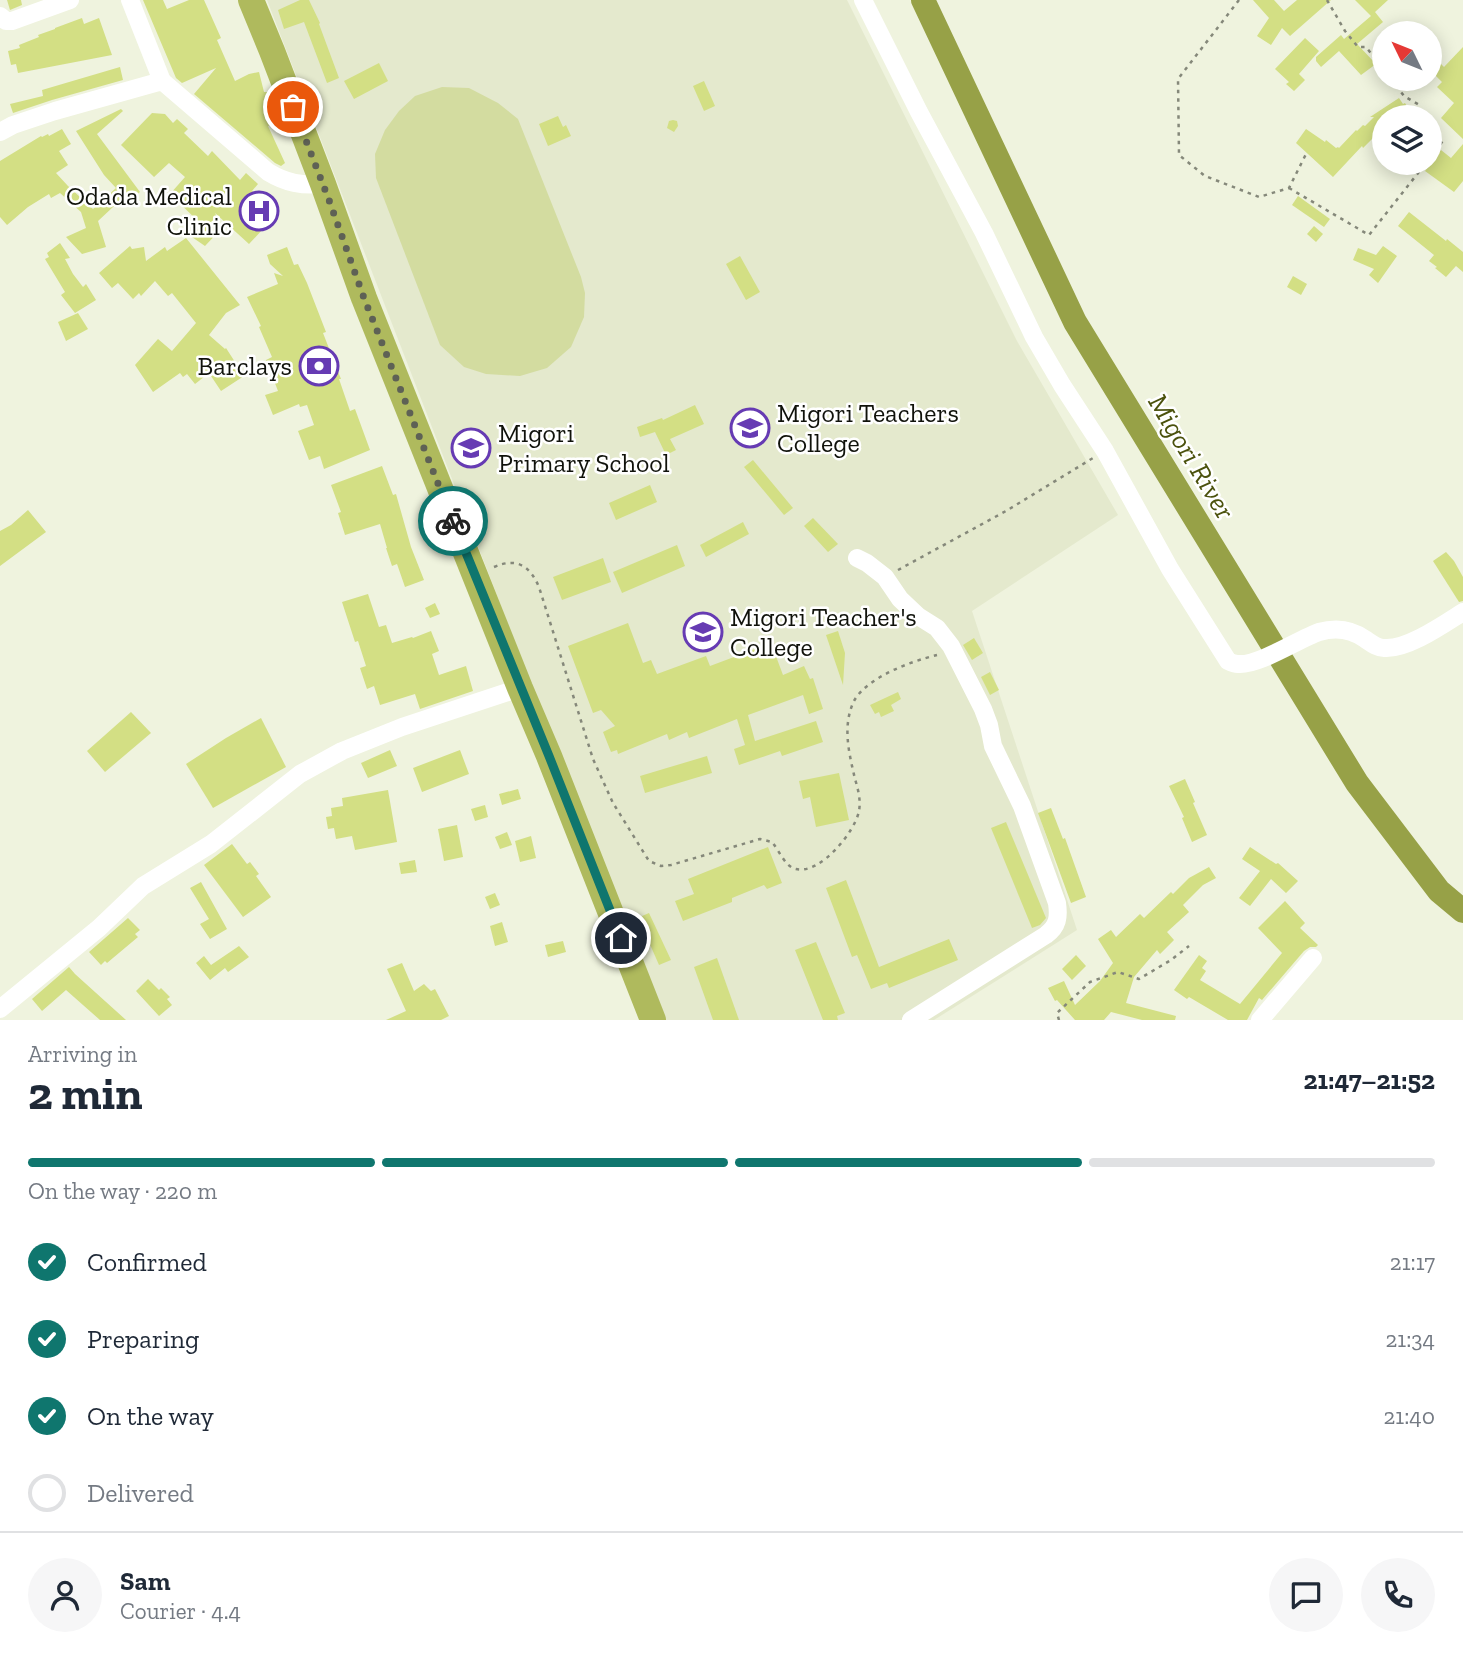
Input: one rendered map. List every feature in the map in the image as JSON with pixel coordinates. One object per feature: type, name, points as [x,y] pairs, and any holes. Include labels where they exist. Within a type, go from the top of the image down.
[{"type":"highway","points":[[251,0],[364,298],[653,1020]]},
{"type":"street","points":[[0,16],[6,21],[12,21],[70,0]]},
{"type":"street","points":[[130,0],[162,81],[268,172],[298,185],[323,184]]},
{"type":"street","points":[[863,0],[984,233],[1034,337],[1105,451],[1170,569],[1223,656],[1237,664],[1256,661],[1321,632],[1341,629],[1352,631],[1384,649],[1413,640],[1463,612]]},
{"type":"street","points":[[4,127],[162,81]]},
{"type":"street","points":[[857,558],[885,577],[910,609],[937,628],[959,660],[983,709],[993,746],[1022,806],[1058,903],[1058,918],[1053,930],[911,1020]]},
{"type":"street","points":[[0,1009],[99,928],[143,886],[211,844],[300,774],[342,751],[402,727],[520,688]]},
{"type":"street","points":[[1260,1020],[1313,958]]},
{"type":"path","points":[[1239,0],[1178,79],[1179,155],[1205,176],[1259,197],[1289,188],[1306,154]]},
{"type":"path","points":[[1327,0],[1358,47],[1366,47],[1372,55]]},
{"type":"path","points":[[1400,91],[1419,105]]},
{"type":"path","points":[[1289,188],[1369,235],[1416,175]]},
{"type":"path","points":[[885,577],[1006,511],[1105,451]]},
{"type":"path","points":[[475,575],[509,562],[526,567],[534,576],[565,665],[593,759],[612,803],[649,861],[661,866],[760,839],[772,842],[790,866],[798,870],[822,862],[846,838],[859,813],[859,793],[848,747],[847,718],[855,699],[866,685],[917,661],[940,654],[959,660]]},
{"type":"path","points":[[1059,1020],[1057,1013],[1090,982],[1118,972],[1139,979],[1189,946]]},
{"type":"shaded area","name":"Migori Teachers College","points":[[267,0],[847,0],[1017,341],[1118,515],[972,611],[1077,930],[934,1020],[661,1020]]},
{"type":"green space","points":[[442,87],[469,88],[498,103],[518,119],[581,277],[585,293],[584,317],[571,347],[547,368],[520,376],[486,374],[464,367],[440,345],[376,178],[375,154],[385,130],[415,96]]},
{"type":"building","points":[[7,0],[21,0],[22,5],[10,10]]},
{"type":"building","points":[[143,0],[163,0],[167,9],[189,0],[204,0],[221,38],[217,40],[235,81],[259,72],[264,92],[270,96],[279,122],[268,126],[285,163],[281,166],[275,163],[194,94],[216,68],[182,83],[176,78]]},
{"type":"building","points":[[300,0],[309,0],[339,78],[327,83],[304,22],[284,29],[278,10]]},
{"type":"building","points":[[1253,0],[1274,0],[1284,11],[1297,0],[1331,0],[1290,36],[1282,28],[1271,45],[1257,36],[1269,18]]},
{"type":"building","points":[[1355,0],[1388,0],[1375,12],[1382,21],[1372,21],[1372,31],[1357,44],[1372,60],[1372,67],[1361,75],[1339,51],[1321,67],[1316,57],[1341,35],[1344,39],[1371,16]]},
{"type":"building","points":[[82,18],[84,24],[99,18],[112,55],[18,73],[16,64],[11,65],[8,51],[20,48],[19,45],[39,37],[38,35]]},
{"type":"building","points":[[1305,38],[1319,51],[1299,74],[1305,80],[1294,91],[1275,69]]},
{"type":"building","points":[[1463,47],[1463,139],[1442,119],[1454,103],[1441,91],[1442,65],[1444,67]]},
{"type":"building","points":[[379,63],[388,81],[354,99],[344,81]]},
{"type":"building","points":[[120,67],[123,80],[13,113],[10,104],[43,96],[42,90]]},
{"type":"building","points":[[704,81],[715,106],[704,111],[693,86]]},
{"type":"building","points":[[1399,98],[1406,105],[1388,105]]},
{"type":"building","points":[[121,109],[123,111],[97,134],[140,192],[131,199],[127,194],[98,221],[106,247],[82,254],[66,237],[86,228],[81,212],[60,193],[51,198],[49,194],[7,225],[0,217],[0,161],[41,136],[49,136],[62,129],[71,144],[59,151],[68,165],[56,173],[93,209],[116,188],[104,175],[76,131]]},
{"type":"building","points":[[152,113],[165,114],[173,123],[177,119],[188,129],[184,133],[208,156],[212,151],[240,180],[246,173],[258,184],[252,191],[277,214],[249,244],[215,213],[222,228],[205,246],[189,235],[203,226],[170,194],[185,177],[169,163],[154,177],[121,145]]},
{"type":"building","points":[[558,116],[571,136],[548,146],[539,124]]},
{"type":"building","points":[[1372,119],[1372,139],[1333,177],[1296,143],[1306,129],[1339,148],[1356,130]]},
{"type":"building","points":[[669,121],[677,121],[678,126],[674,132],[667,128]]},
{"type":"building","points":[[1463,144],[1463,181],[1454,192],[1431,175],[1442,175],[1442,151],[1451,158]]},
{"type":"building","points":[[1298,196],[1330,219],[1324,227],[1292,205]]},
{"type":"building","points":[[1409,212],[1463,252],[1463,272],[1456,266],[1446,277],[1435,268],[1437,267],[1429,261],[1434,255],[1398,226]]},
{"type":"building","points":[[1314,226],[1323,234],[1316,242],[1307,234]]},
{"type":"building","points":[[186,238],[240,305],[226,313],[209,335],[226,348],[244,376],[221,391],[209,373],[195,384],[187,374],[183,377],[180,373],[153,392],[135,365],[158,339],[172,351],[196,323],[172,293],[168,296],[155,281],[141,296],[139,293],[133,299],[118,283],[112,288],[99,273],[130,246],[132,249],[144,247],[146,261],[165,247],[167,251]]},
{"type":"building","points":[[60,243],[70,258],[65,259],[73,274],[83,287],[86,284],[96,300],[75,313],[61,295],[65,292],[45,259],[49,257],[47,253]]},
{"type":"building","points":[[1383,246],[1397,256],[1378,283],[1369,275],[1374,269],[1353,260],[1358,248],[1376,255]]},
{"type":"building","points":[[287,247],[294,265],[298,264],[307,283],[326,332],[323,333],[350,411],[355,409],[370,450],[324,469],[320,456],[309,460],[298,431],[314,425],[307,405],[300,407],[299,404],[273,415],[265,395],[278,391],[266,360],[272,357],[247,297],[278,284],[274,273],[283,276],[270,264],[267,255]]},
{"type":"building","points":[[740,256],[760,292],[746,300],[726,264]]},
{"type":"building","points":[[1293,276],[1307,284],[1301,295],[1287,287]]},
{"type":"building","points":[[78,313],[88,329],[66,341],[58,322]]},
{"type":"building","points":[[695,405],[704,424],[670,439],[676,450],[666,455],[655,432],[640,437],[637,427],[662,418],[663,420]]},
{"type":"building","points":[[753,460],[793,508],[784,515],[744,467]]},
{"type":"building","points":[[382,466],[393,495],[396,494],[411,547],[424,580],[405,587],[397,564],[392,566],[380,524],[345,535],[338,513],[341,512],[331,485]]},
{"type":"building","points":[[650,485],[657,502],[616,520],[609,503]]},
{"type":"building","points":[[28,510],[46,532],[0,566],[0,531]]},
{"type":"building","points":[[813,518],[838,544],[828,552],[804,526]]},
{"type":"building","points":[[743,522],[749,534],[706,557],[700,545]]},
{"type":"building","points":[[677,545],[685,566],[622,593],[613,572]]},
{"type":"building","points":[[1446,552],[1463,577],[1463,601],[1459,602],[1433,561]]},
{"type":"building","points":[[603,558],[611,582],[562,600],[553,577]]},
{"type":"building","points":[[368,594],[379,627],[386,625],[392,643],[431,631],[439,651],[432,654],[439,675],[466,666],[473,691],[420,709],[415,694],[380,705],[374,686],[367,689],[360,668],[366,666],[342,602]]},
{"type":"building","points":[[435,603],[440,614],[430,618],[425,608]]},
{"type":"building","points":[[628,623],[643,663],[651,660],[657,674],[706,656],[710,666],[771,643],[783,675],[804,666],[810,679],[813,678],[823,709],[809,714],[803,695],[748,715],[755,741],[816,721],[823,742],[782,756],[780,751],[739,765],[734,749],[745,745],[737,719],[689,738],[687,732],[669,740],[667,734],[618,754],[617,750],[611,752],[603,732],[615,726],[601,710],[593,713],[568,646]]},
{"type":"building","points":[[838,631],[845,653],[843,685],[826,635]]},
{"type":"building","points":[[974,638],[983,653],[972,660],[963,645]]},
{"type":"building","points":[[990,672],[999,690],[990,695],[981,677]]},
{"type":"building","points":[[898,692],[901,699],[891,705],[894,711],[881,717],[879,712],[875,714],[870,705]]},
{"type":"building","points":[[131,712],[151,733],[105,772],[87,751]]},
{"type":"building","points":[[261,718],[286,767],[213,808],[186,764]]},
{"type":"building","points":[[390,750],[397,766],[368,778],[361,763]]},
{"type":"building","points":[[460,750],[469,774],[422,792],[413,768]]},
{"type":"building","points":[[707,756],[712,773],[645,793],[640,776]]},
{"type":"building","points":[[839,773],[849,820],[816,827],[810,797],[803,799],[799,781]]},
{"type":"building","points":[[1185,779],[1207,835],[1192,842],[1169,786]]},
{"type":"building","points":[[518,789],[521,799],[502,805],[499,794]]},
{"type":"building","points":[[388,790],[397,842],[355,850],[352,836],[336,839],[334,828],[328,829],[326,817],[332,816],[331,808],[343,806],[342,798]]},
{"type":"building","points":[[485,805],[488,817],[475,821],[471,809]]},
{"type":"building","points":[[1051,808],[1086,897],[1071,903],[1038,813]]},
{"type":"building","points":[[1006,822],[1046,918],[1040,925],[1032,928],[991,828]]},
{"type":"building","points":[[457,825],[463,857],[444,861],[438,829]]},
{"type":"building","points":[[507,832],[512,845],[500,849],[495,837]]},
{"type":"building","points":[[531,836],[536,858],[520,862],[515,841]]},
{"type":"building","points":[[232,844],[247,864],[250,862],[259,874],[256,876],[271,897],[243,917],[204,865]]},
{"type":"building","points":[[768,847],[782,883],[767,889],[764,885],[732,898],[732,902],[683,921],[675,901],[694,894],[688,879]]},
{"type":"building","points":[[1250,847],[1278,863],[1298,881],[1286,893],[1271,879],[1250,906],[1239,898],[1260,871],[1242,859]]},
{"type":"building","points":[[415,860],[417,872],[401,874],[399,863]]},
{"type":"building","points":[[1209,867],[1216,878],[1203,885],[1183,905],[1189,912],[1167,932],[1174,940],[1160,954],[1157,950],[1134,977],[1126,1003],[1176,1016],[1175,1020],[1142,1020],[1111,1012],[1104,1020],[1075,1020],[1057,1000],[1055,1001],[1048,988],[1064,981],[1075,1005],[1100,981],[1113,963],[1098,939],[1111,930],[1116,937],[1140,914],[1144,918],[1171,892],[1173,894],[1189,878]]},
{"type":"building","points":[[846,880],[879,967],[949,939],[958,960],[889,988],[887,983],[871,989],[857,955],[852,957],[826,888]]},
{"type":"building","points":[[201,882],[227,929],[210,939],[200,924],[209,919],[190,888]]},
{"type":"building","points":[[495,893],[500,905],[490,909],[485,897]]},
{"type":"building","points":[[1285,901],[1305,923],[1300,928],[1318,945],[1304,951],[1262,1000],[1259,998],[1247,1020],[1228,1020],[1174,990],[1199,955],[1207,961],[1202,968],[1206,971],[1200,980],[1240,1004],[1282,953],[1258,928]]},
{"type":"building","points":[[649,913],[671,960],[659,965],[645,933],[640,935],[633,920]]},
{"type":"building","points":[[128,918],[140,930],[135,934],[138,937],[101,965],[89,952]]},
{"type":"building","points":[[502,922],[508,942],[495,946],[490,926]]},
{"type":"building","points":[[563,941],[566,952],[548,957],[545,945]]},
{"type":"building","points":[[816,942],[845,1013],[837,1016],[838,1020],[823,1020],[795,950]]},
{"type":"building","points":[[239,946],[249,957],[228,972],[225,968],[210,980],[196,963],[204,956],[211,965]]},
{"type":"building","points":[[1076,955],[1086,966],[1072,980],[1062,969]]},
{"type":"building","points":[[717,958],[739,1020],[713,1020],[694,967]]},
{"type":"building","points":[[402,963],[414,991],[424,984],[431,991],[435,989],[449,1016],[441,1020],[386,1020],[406,1011],[387,969]]},
{"type":"building","points":[[69,967],[126,1020],[100,1020],[66,990],[42,1011],[32,999]]},
{"type":"building","points":[[148,979],[170,997],[167,999],[172,1005],[159,1016],[136,991]]},
{"type":"waterway","name":"Migori River","points":[[923,0],[1075,322],[1357,783],[1439,891],[1463,911]]},
{"type":"way so far","points":[[293,107],[364,298],[453,521]]},
{"type":"place","name":"Odada Medical Clinic","points":[[259,211]]},
{"type":"place","name":"Barclays","points":[[319,366]]},
{"type":"place","name":"Migori Teachers College","points":[[750,428]]},
{"type":"place","name":"Migori Primary School","points":[[471,448]]},
{"type":"place","name":"Migori Teacher's College","points":[[703,632]]},
{"type":"route","points":[[453,521],[621,938]]}]
